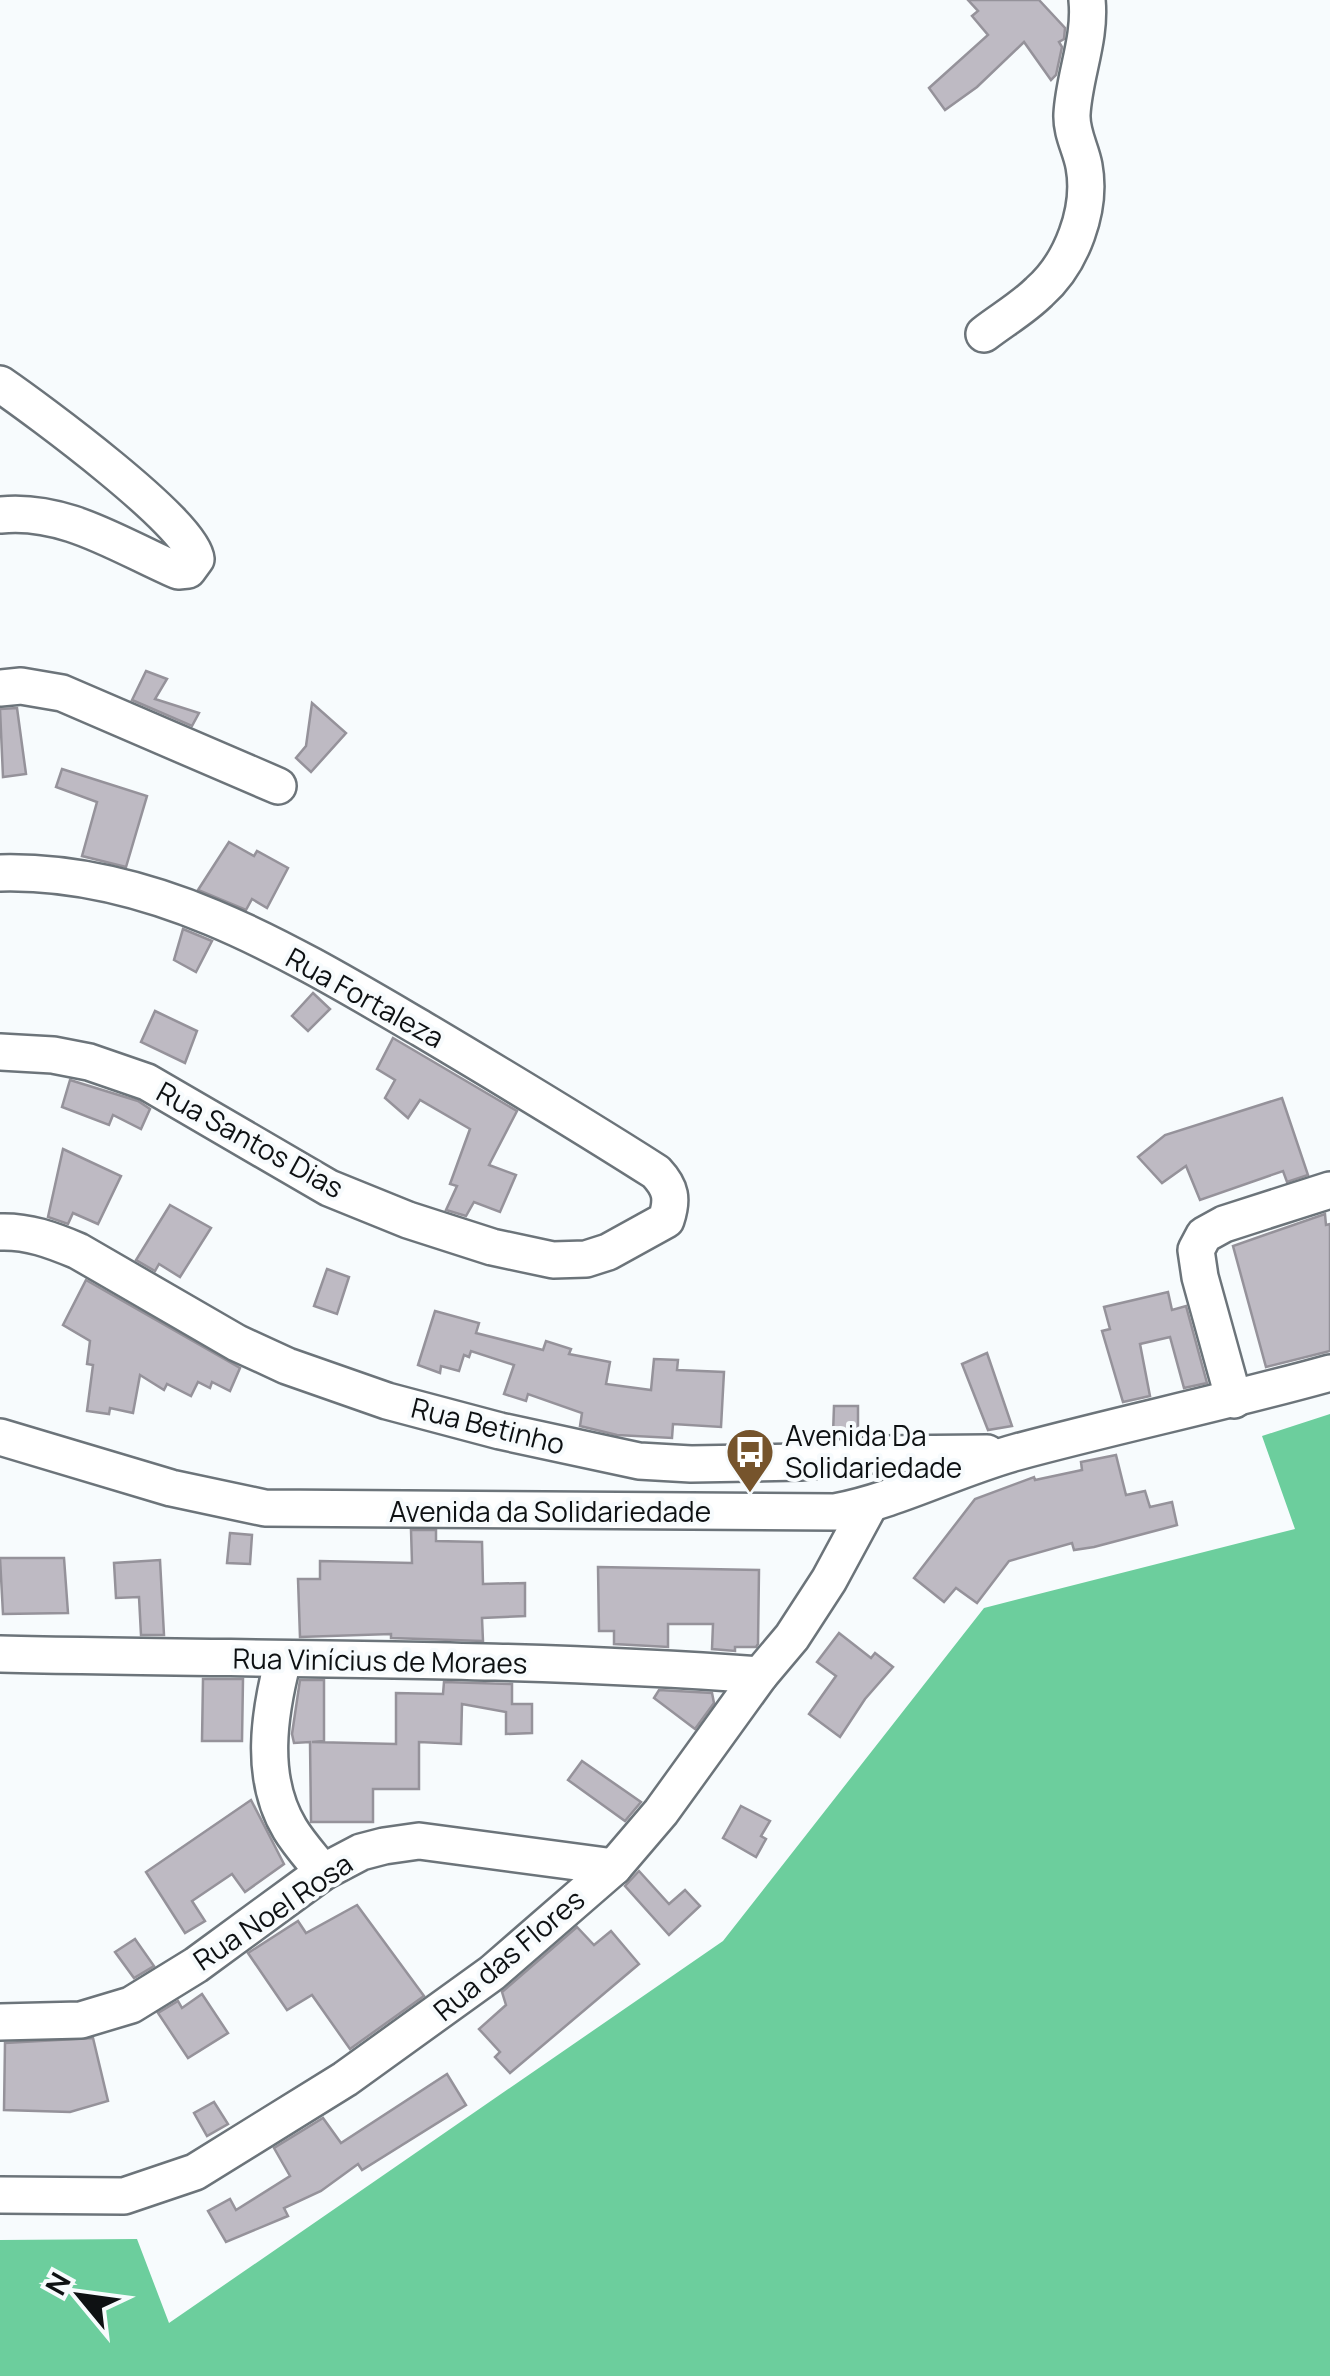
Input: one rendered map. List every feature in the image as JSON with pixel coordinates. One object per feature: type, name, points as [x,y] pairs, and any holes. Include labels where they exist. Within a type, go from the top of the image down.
[{"type":"street","points":[[984,334],[1042,290],[1077,232],[1086,201],[1084,166],[1071,119],[1083,55],[1087,0]]},
{"type":"street","points":[[0,384],[62,428],[188,539],[196,559],[188,570],[178,572],[70,522],[44,514],[0,515]]},
{"type":"street","points":[[0,688],[21,686],[62,694],[278,786]]},
{"type":"street","name":"Rua Fortaleza","points":[[0,873],[44,872],[108,882],[222,920],[294,957],[561,1112],[656,1172],[668,1184],[672,1203],[666,1220]]},
{"type":"street","name":"Rua Santos Dias","points":[[0,1052],[53,1054],[148,1082],[329,1188],[408,1220],[492,1247],[553,1260],[586,1259],[608,1252],[666,1220]]},
{"type":"street","points":[[1234,1400],[1196,1250],[1204,1235],[1224,1224],[1330,1190]]},
{"type":"street","name":"Rua Betinho","points":[[0,1232],[16,1231],[78,1251],[237,1342],[287,1366],[387,1401],[639,1461],[800,1462],[881,1454],[1013,1453]]},
{"type":"street","name":"Avenida da Solidariedade","points":[[0,1437],[171,1488],[264,1508],[794,1514],[870,1506],[1013,1453],[1330,1373]]},
{"type":"street","name":"Rua das Flores","points":[[0,2195],[124,2196],[195,2172],[416,2031],[492,1973],[614,1867],[660,1812],[792,1637],[830,1580],[870,1506]]},
{"type":"street","name":"Rua Vinícius de Moraes","points":[[0,1654],[490,1660],[760,1675]]},
{"type":"street","points":[[283,1660],[271,1708],[269,1739],[274,1786],[289,1827],[323,1872]]},
{"type":"street","name":"Rua Noel Rosa","points":[[0,2022],[81,2020],[131,2005],[196,1965],[323,1872],[360,1852],[420,1841],[614,1867]]},
{"type":"green space","points":[[1330,1414],[1330,2376],[0,2376],[0,2240],[137,2239],[169,2323],[723,1941],[984,1608],[1295,1529],[1262,1436]]},
{"type":"building","points":[[968,0],[1039,0],[1065,28],[1064,39],[1059,42],[1062,47],[1056,75],[1051,80],[1024,42],[977,87],[945,110],[929,88],[988,35],[972,16],[978,11]]},
{"type":"building","points":[[146,671],[167,679],[155,699],[199,713],[192,726],[132,700]]},
{"type":"building","points":[[312,703],[346,733],[311,772],[296,758],[306,746]]},
{"type":"building","points":[[17,708],[26,774],[3,777],[0,709]]},
{"type":"building","points":[[62,769],[147,796],[126,867],[82,856],[97,802],[56,787]]},
{"type":"building","points":[[229,842],[254,856],[257,851],[288,868],[267,908],[252,899],[246,910],[198,890]]},
{"type":"building","points":[[183,929],[212,941],[196,972],[174,960]]},
{"type":"building","points":[[313,993],[330,1009],[308,1031],[292,1016]]},
{"type":"building","points":[[155,1011],[197,1031],[185,1063],[141,1042]]},
{"type":"building","points":[[393,1038],[517,1111],[489,1165],[516,1175],[500,1212],[474,1202],[466,1216],[446,1210],[457,1186],[450,1184],[470,1129],[420,1100],[408,1118],[385,1098],[395,1080],[377,1069]]},
{"type":"building","points":[[70,1080],[138,1101],[150,1109],[141,1129],[113,1115],[109,1125],[62,1107]]},
{"type":"building","points":[[1282,1098],[1308,1175],[1287,1182],[1283,1171],[1200,1200],[1186,1166],[1162,1183],[1138,1157],[1165,1135]]},
{"type":"building","points":[[63,1149],[121,1176],[98,1224],[73,1213],[68,1224],[48,1217]]},
{"type":"building","points":[[170,1205],[211,1228],[180,1277],[159,1264],[155,1271],[136,1260]]},
{"type":"building","points":[[1325,1214],[1326,1225],[1330,1224],[1330,1351],[1266,1367],[1233,1246]]},
{"type":"building","points":[[327,1269],[349,1277],[337,1314],[314,1306]]},
{"type":"building","points":[[86,1280],[240,1368],[230,1391],[212,1382],[210,1388],[198,1382],[191,1396],[167,1384],[164,1390],[140,1375],[133,1413],[110,1408],[109,1414],[87,1411],[93,1365],[87,1364],[90,1341],[63,1325]]},
{"type":"building","points":[[1168,1292],[1172,1310],[1186,1306],[1207,1383],[1184,1388],[1170,1337],[1140,1344],[1150,1396],[1123,1402],[1102,1331],[1110,1329],[1104,1307]]},
{"type":"building","points":[[435,1311],[479,1323],[476,1333],[543,1350],[546,1341],[571,1349],[569,1354],[610,1362],[606,1384],[651,1390],[654,1359],[678,1360],[677,1370],[724,1372],[721,1427],[673,1424],[672,1438],[617,1435],[580,1426],[582,1413],[528,1394],[526,1401],[504,1394],[514,1365],[471,1351],[469,1357],[464,1355],[459,1371],[441,1366],[440,1373],[418,1365]]},
{"type":"building","points":[[987,1353],[1012,1426],[988,1430],[962,1364]]},
{"type":"building","points":[[834,1406],[858,1406],[858,1434],[833,1434]]},
{"type":"building","points":[[1116,1455],[1126,1495],[1145,1491],[1150,1507],[1172,1502],[1177,1525],[1094,1547],[1074,1550],[1072,1543],[1009,1561],[977,1603],[956,1588],[944,1602],[914,1578],[975,1499],[1034,1477],[1035,1480],[1082,1470],[1081,1462]]},
{"type":"building","points":[[411,1530],[436,1530],[436,1541],[482,1542],[483,1584],[525,1583],[525,1616],[482,1618],[483,1641],[391,1638],[391,1634],[300,1637],[298,1579],[320,1579],[320,1561],[412,1563]]},
{"type":"building","points":[[230,1533],[252,1535],[250,1564],[227,1563]]},
{"type":"building","points":[[0,1558],[64,1558],[68,1613],[3,1614]]},
{"type":"building","points":[[160,1560],[164,1635],[141,1635],[139,1597],[116,1598],[114,1563]]},
{"type":"building","points":[[598,1567],[759,1570],[758,1644],[735,1647],[735,1651],[712,1649],[713,1624],[668,1624],[668,1647],[614,1644],[614,1631],[599,1631]]},
{"type":"building","points":[[839,1633],[871,1658],[875,1653],[893,1667],[865,1699],[840,1737],[809,1714],[836,1676],[817,1662]]},
{"type":"building","points":[[203,1679],[243,1679],[242,1741],[202,1741]]},
{"type":"building","points":[[300,1680],[324,1680],[324,1741],[312,1742],[396,1744],[396,1693],[443,1694],[444,1682],[512,1684],[512,1704],[532,1704],[532,1733],[506,1734],[506,1712],[462,1704],[461,1744],[419,1742],[419,1789],[373,1789],[373,1822],[311,1822],[310,1742],[294,1743],[292,1734]]},
{"type":"building","points":[[659,1690],[712,1693],[714,1703],[695,1729],[654,1698]]},
{"type":"building","points":[[582,1761],[641,1802],[625,1821],[568,1780]]},
{"type":"building","points":[[251,1800],[284,1864],[245,1892],[232,1874],[192,1901],[205,1921],[185,1933],[146,1872]]},
{"type":"building","points":[[741,1806],[770,1821],[756,1857],[723,1838]]},
{"type":"building","points":[[639,1871],[669,1904],[685,1890],[700,1906],[669,1935],[625,1886]]},
{"type":"building","points":[[357,1905],[424,1996],[350,2049],[312,1995],[287,2010],[248,1953],[298,1921],[306,1933]]},
{"type":"building","points":[[577,1927],[594,1945],[611,1931],[639,1964],[510,2073],[495,2057],[500,2052],[479,2029],[506,2005],[502,1992]]},
{"type":"building","points":[[135,1939],[154,1966],[134,1978],[115,1952]]},
{"type":"building","points":[[202,1994],[228,2033],[188,2058],[158,2013],[178,2001],[182,2008]]},
{"type":"building","points":[[93,2038],[108,2101],[70,2112],[4,2110],[5,2043]]},
{"type":"building","points":[[447,2074],[466,2105],[362,2170],[358,2164],[321,2191],[284,2208],[288,2216],[226,2242],[208,2211],[230,2199],[236,2210],[290,2176],[274,2148],[323,2118],[341,2143]]},
{"type":"building","points":[[214,2102],[228,2124],[207,2136],[194,2113]]},
{"type":"place","name":"Avenida Da Solidariedade","points":[[750,1494]]}]
